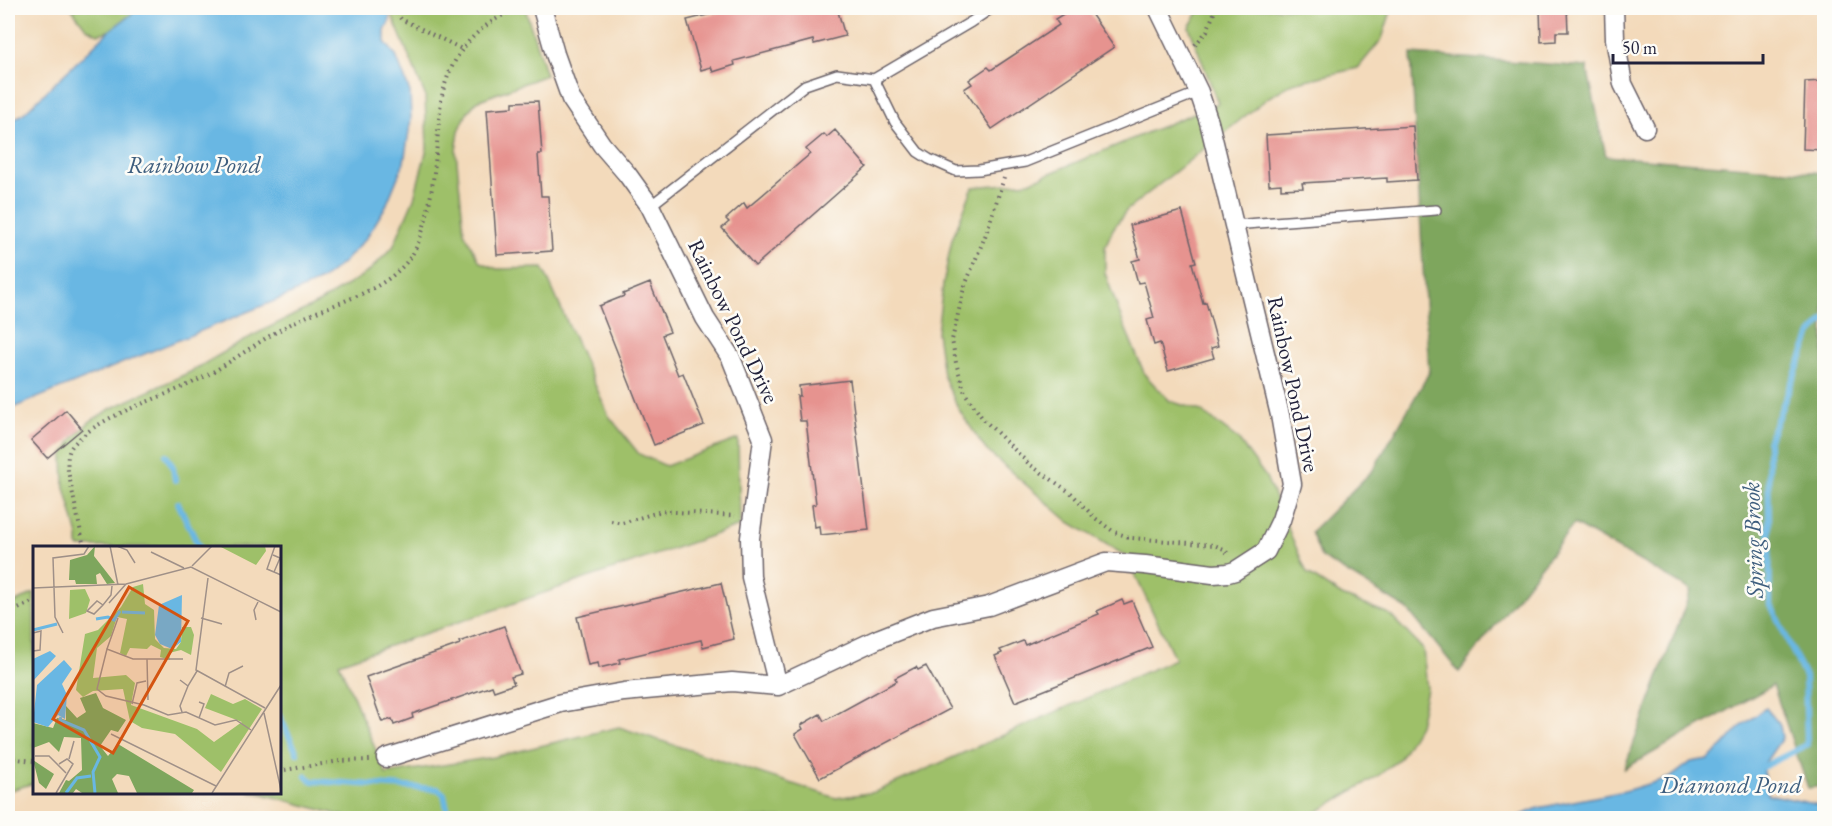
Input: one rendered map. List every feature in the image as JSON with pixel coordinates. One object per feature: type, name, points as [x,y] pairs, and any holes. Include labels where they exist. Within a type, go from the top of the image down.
[{"type":"street","name":"Rainbow Pond Drive","points":[[542,8],[571,99],[602,145],[650,206],[705,318],[731,358],[763,439],[750,538],[751,577],[778,686],[880,638],[933,617],[989,606],[1106,562],[1213,574],[1228,573],[1266,551],[1281,520],[1292,484],[1280,415],[1209,122],[1199,92],[1158,8]]},
{"type":"street","points":[[1614,8],[1615,39],[1623,84],[1645,128]]},
{"type":"street","points":[[386,758],[561,703],[624,692],[732,682],[778,686]]},
{"type":"lane","points":[[650,206],[805,85],[837,74],[874,79],[992,8]]},
{"type":"lane","points":[[874,79],[896,122],[918,152],[956,171],[979,170],[1025,162],[1199,92]]},
{"type":"lane","points":[[1233,225],[1436,210]]},
{"type":"path","points":[[393,8],[400,19],[462,49]]},
{"type":"path","points":[[84,546],[68,471],[67,460],[72,446],[114,416],[201,379],[302,318],[379,285],[397,273],[410,258],[420,240],[428,216],[444,83],[454,60],[487,25],[521,8]]},
{"type":"path","points":[[1181,54],[1197,44],[1207,31],[1216,8]]},
{"type":"path","points":[[1008,166],[986,234],[964,288],[952,340],[965,393],[983,419],[1029,464],[1071,494],[1113,532],[1131,538],[1214,545],[1224,549],[1240,568]]},
{"type":"path","points":[[611,521],[622,523],[662,511],[732,517],[754,512]]},
{"type":"path","points":[[8,614],[33,602]]},
{"type":"path","points":[[8,758],[33,760]]},
{"type":"path","points":[[280,771],[340,761],[386,758]]},
{"type":"green space","points":[[71,8],[140,8],[109,31],[98,34],[86,28]]},
{"type":"green space","points":[[389,8],[525,8],[546,75],[477,101],[467,113],[459,131],[456,151],[464,232],[480,262],[497,269],[543,268],[609,416],[639,454],[666,466],[738,439],[740,526],[339,663],[386,774],[494,757],[619,727],[836,798],[875,792],[1175,659],[1126,556],[1069,522],[986,450],[959,410],[943,375],[937,332],[943,285],[952,239],[973,187],[1029,182],[1218,103],[1189,27],[1201,8],[1392,8],[1382,39],[1358,68],[1293,83],[1269,97],[1126,211],[1113,229],[1105,247],[1105,273],[1145,375],[1170,401],[1201,411],[1238,439],[1266,477],[1307,573],[1342,596],[1389,614],[1423,649],[1427,689],[1419,725],[1400,758],[1378,776],[1307,818],[351,818],[256,793],[280,793],[280,546],[78,546],[78,536],[64,484],[63,456],[72,440],[89,422],[110,409],[190,372],[252,336],[320,302],[368,272],[393,247],[414,198],[427,148],[425,95]]},
{"type":"green space","points":[[1411,54],[1587,67],[1606,156],[1824,173],[1824,786],[1808,788],[1773,685],[1624,769],[1691,590],[1574,524],[1459,672],[1407,609],[1321,557],[1311,532],[1373,470],[1429,373]]},
{"type":"green space","points":[[33,594],[33,783],[8,791],[8,606]]},
{"type":"water","name":"Rainbow Pond","points":[[140,8],[389,8],[390,20],[385,31],[385,42],[396,56],[410,92],[411,119],[404,162],[386,206],[367,237],[343,263],[321,280],[8,410],[8,123],[23,114],[109,31]]},
{"type":"water","name":"Diamond Pond","points":[[1766,708],[1780,725],[1782,738],[1762,767],[1768,794],[1824,806],[1824,818],[1515,818],[1538,808],[1625,791],[1671,777],[1691,762],[1708,759],[1739,728]]},
{"type":"building","points":[[723,8],[837,8],[845,36],[814,44],[813,40],[734,61],[735,65],[713,72],[711,67],[701,70],[687,20],[724,11]]},
{"type":"building","points":[[1073,8],[1087,8],[1114,47],[992,129],[964,89],[972,84],[969,80],[988,67],[991,70],[1059,25],[1055,19]]},
{"type":"building","points":[[1540,8],[1567,8],[1568,32],[1556,32],[1556,41],[1541,42]]},
{"type":"building","points":[[1824,81],[1824,150],[1803,149],[1805,82]]},
{"type":"building","points":[[538,101],[542,154],[538,154],[541,196],[548,196],[552,251],[497,255],[487,109],[513,107],[513,102]]},
{"type":"building","points":[[1413,126],[1417,180],[1387,182],[1387,178],[1302,183],[1303,188],[1281,189],[1281,184],[1269,185],[1266,135]]},
{"type":"building","points":[[835,130],[867,167],[755,266],[722,228],[729,222],[726,219],[744,203],[747,208],[810,154],[806,149],[824,134],[827,137]]},
{"type":"building","points":[[1182,211],[1196,262],[1192,263],[1218,346],[1211,348],[1214,358],[1168,371],[1160,343],[1154,345],[1147,320],[1154,318],[1144,282],[1138,283],[1132,261],[1140,259],[1130,225]]},
{"type":"building","points":[[650,283],[670,332],[662,335],[678,375],[683,373],[704,425],[654,445],[599,306]]},
{"type":"building","points":[[850,380],[869,530],[820,535],[819,526],[815,527],[812,505],[816,504],[806,421],[800,421],[797,396],[800,396],[799,386]]},
{"type":"building","points":[[66,410],[82,429],[47,458],[31,440]]},
{"type":"building","points":[[721,583],[734,639],[703,647],[701,640],[619,659],[620,663],[599,668],[598,663],[588,665],[577,617]]},
{"type":"building","points":[[1122,600],[1124,604],[1132,601],[1152,647],[1015,702],[995,656],[1002,653],[1000,650],[1023,641],[1025,645],[1099,614],[1097,611]]},
{"type":"building","points":[[504,626],[521,674],[511,677],[514,684],[494,691],[492,686],[412,714],[413,718],[394,725],[392,719],[382,722],[366,677]]},
{"type":"building","points":[[926,666],[950,709],[820,778],[795,734],[803,729],[801,725],[820,714],[824,721],[897,681],[895,678],[916,667],[918,670]]},
{"type":"waterway","name":"Spring Brook","points":[[1756,770],[1807,745],[1805,677],[1770,603],[1768,442],[1811,334],[1824,320]]},
{"type":"waterway","points":[[166,455],[173,467],[175,480]]},
{"type":"waterway","points":[[178,503],[199,546]]},
{"type":"waterway","points":[[280,717],[297,753]]},
{"type":"waterway","points":[[306,776],[312,781],[438,789],[444,794],[449,818]]}]
